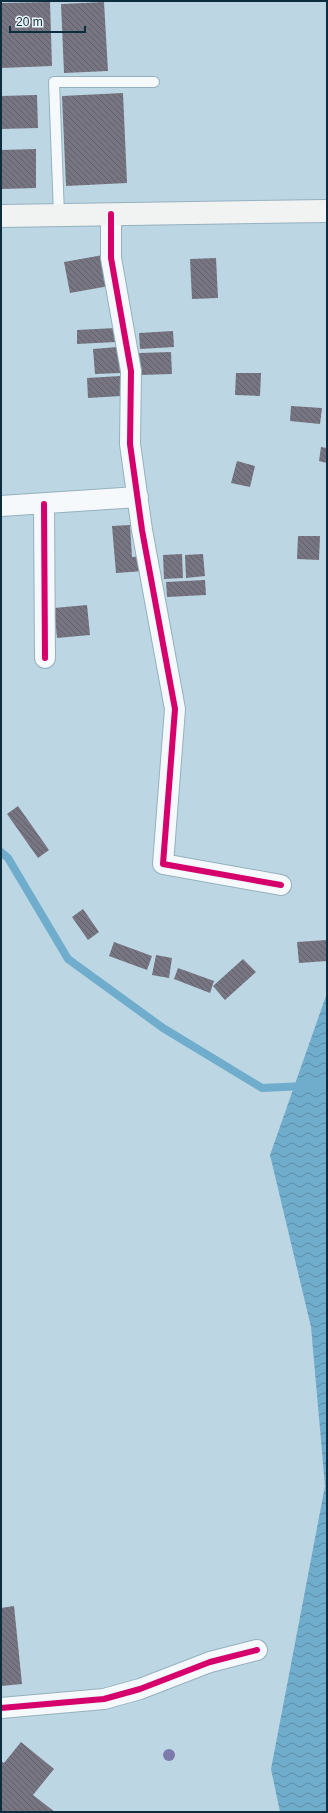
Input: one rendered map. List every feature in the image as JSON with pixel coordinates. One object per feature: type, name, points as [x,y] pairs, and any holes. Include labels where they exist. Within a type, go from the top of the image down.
[{"type":"street","points":[[1,216],[327,211]]},
{"type":"street","points":[[111,214],[111,258],[131,371],[130,444],[142,530],[175,709],[163,864],[281,886]]},
{"type":"street","points":[[1,506],[138,497]]},
{"type":"street","points":[[44,504],[46,658]]},
{"type":"street","points":[[1,1708],[104,1699],[140,1689],[210,1662],[257,1650]]},
{"type":"lane","points":[[59,215],[54,82],[154,82]]},
{"type":"water","points":[[327,993],[327,1812],[280,1812],[271,1769],[325,1486],[311,1327],[270,1155]]},
{"type":"building","points":[[50,2],[52,66],[1,68],[1,3]]},
{"type":"building","points":[[104,2],[108,71],[64,73],[61,4]]},
{"type":"building","points":[[123,93],[127,183],[66,186],[62,96]]},
{"type":"building","points":[[37,95],[38,128],[1,129],[1,96]]},
{"type":"building","points":[[36,149],[36,188],[1,189],[1,150]]},
{"type":"building","points":[[103,255],[109,286],[70,293],[64,262]]},
{"type":"building","points":[[216,258],[218,298],[192,299],[190,259]]},
{"type":"building","points":[[115,328],[116,342],[77,344],[77,330]]},
{"type":"building","points":[[173,331],[174,347],[140,349],[139,333]]},
{"type":"building","points":[[118,347],[120,373],[95,374],[93,349]]},
{"type":"building","points":[[171,352],[172,374],[140,375],[139,353]]},
{"type":"building","points":[[236,373],[261,373],[260,396],[235,395]]},
{"type":"building","points":[[120,376],[121,396],[88,398],[87,378]]},
{"type":"building","points":[[291,406],[322,408],[320,424],[290,421]]},
{"type":"building","points":[[321,447],[327,448],[327,463],[319,461]]},
{"type":"building","points":[[237,461],[255,466],[250,487],[231,483]]},
{"type":"building","points":[[130,525],[132,557],[143,556],[144,571],[116,573],[112,526]]},
{"type":"building","points":[[298,536],[320,536],[319,560],[297,559]]},
{"type":"building","points":[[182,554],[183,578],[164,579],[163,555]]},
{"type":"building","points":[[203,554],[205,576],[186,578],[185,555]]},
{"type":"building","points":[[205,580],[206,595],[167,597],[166,582]]},
{"type":"building","points":[[87,605],[90,635],[57,638],[54,608]]},
{"type":"building","points":[[18,806],[49,850],[38,858],[7,814]]},
{"type":"building","points":[[83,909],[99,932],[88,940],[72,917]]},
{"type":"building","points":[[327,940],[327,961],[299,963],[297,942]]},
{"type":"building","points":[[114,942],[152,956],[147,970],[109,956]]},
{"type":"building","points":[[156,955],[172,958],[169,978],[152,975]]},
{"type":"building","points":[[243,959],[256,972],[225,1000],[213,986]]},
{"type":"building","points":[[178,968],[214,981],[210,993],[174,979]]},
{"type":"building","points":[[14,1606],[22,1684],[1,1686],[1,1608]]},
{"type":"building","points":[[21,1742],[54,1769],[33,1795],[55,1812],[1,1812],[1,1761],[4,1763]]},
{"type":"waterway","points":[[1,852],[8,858],[68,959],[163,1028],[262,1088],[327,1085]]},
{"type":"cycle path","points":[[111,214],[111,258],[131,371],[130,444],[142,530],[175,709],[163,864],[281,885]]},
{"type":"cycle path","points":[[44,504],[45,658]]},
{"type":"cycle path","points":[[1,1708],[104,1699],[140,1689],[210,1662],[257,1650]]}]
